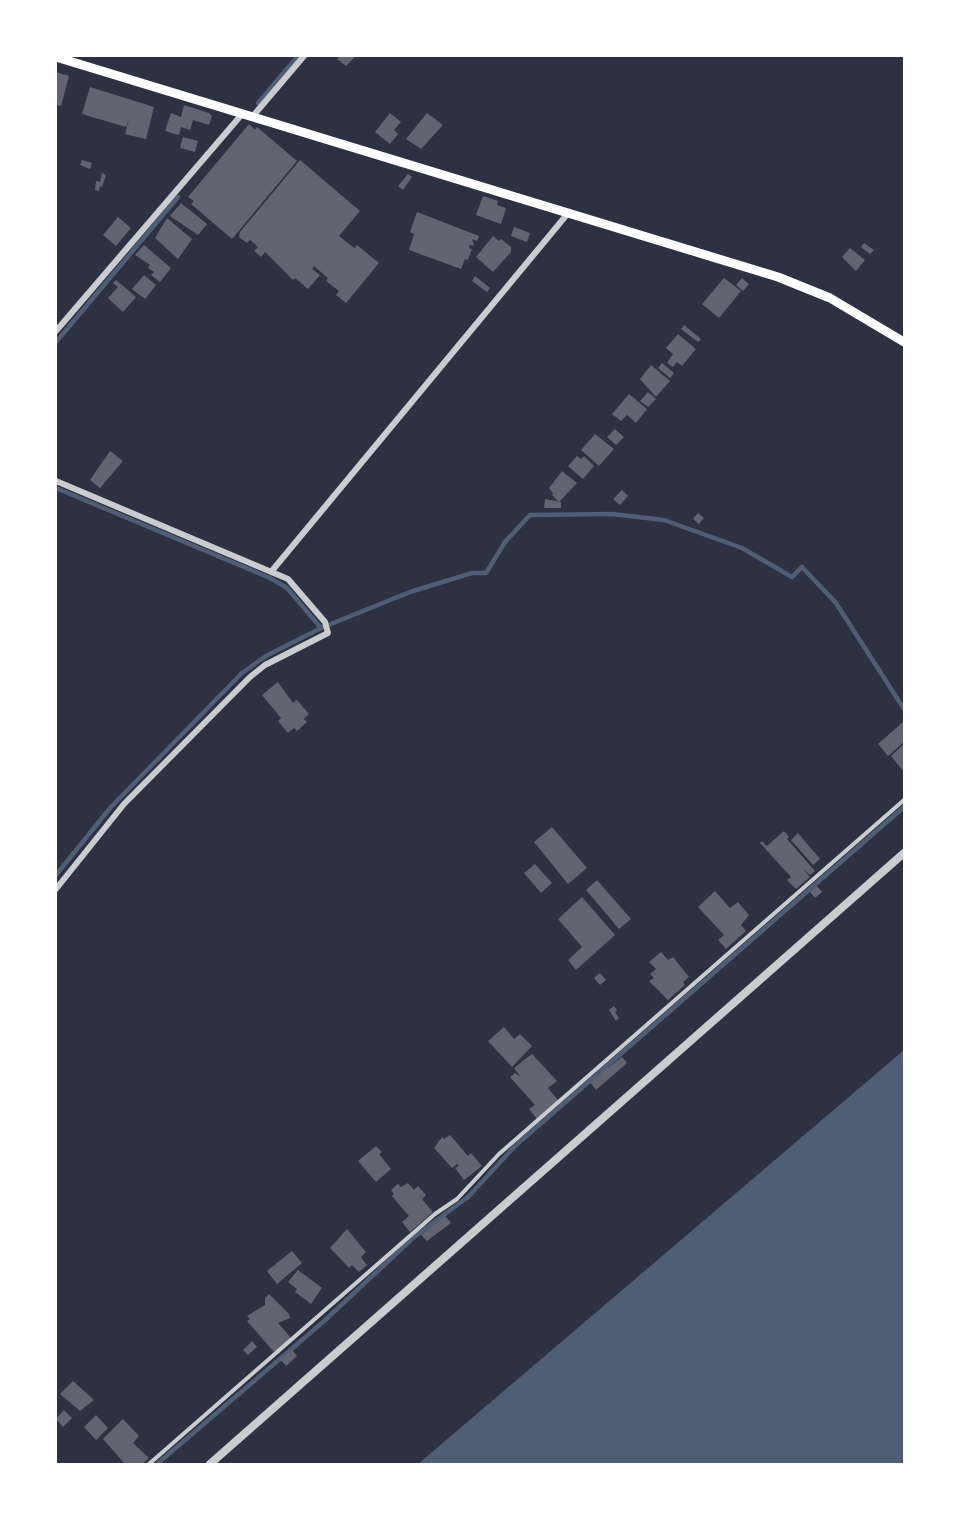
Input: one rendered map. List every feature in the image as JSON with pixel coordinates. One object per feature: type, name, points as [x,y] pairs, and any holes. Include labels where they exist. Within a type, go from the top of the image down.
[{"type":"main road","points":[[56,57],[570,212],[805,286],[903,338],[904,351]]},
{"type":"street","points":[[253,116],[304,56]]},
{"type":"street","points":[[56,331],[243,113]]},
{"type":"street","points":[[271,573],[570,212]]},
{"type":"street","points":[[56,481],[288,579],[326,625],[328,633],[279,657],[250,677],[124,804],[56,889]]},
{"type":"street","points":[[210,1464],[904,853]]},
{"type":"lane","points":[[149,1464],[435,1214],[457,1199],[499,1154],[904,800]]},
{"type":"water","points":[[904,1050],[903,1464],[418,1464]]},
{"type":"building","points":[[340,56],[356,56],[346,66],[337,59]]},
{"type":"building","points":[[56,72],[69,76],[61,106],[56,105]]},
{"type":"building","points":[[90,87],[154,107],[146,139],[125,134],[129,119],[126,127],[82,114]]},
{"type":"building","points":[[184,105],[209,113],[212,116],[209,125],[193,120],[190,130],[181,127],[179,135],[165,131],[171,113],[181,117]]},
{"type":"building","points":[[390,113],[401,122],[394,130],[398,134],[390,144],[375,132]]},
{"type":"building","points":[[427,113],[443,125],[421,149],[406,139]]},
{"type":"building","points":[[249,124],[255,130],[257,127],[297,161],[232,239],[191,204],[194,201],[188,197]]},
{"type":"building","points":[[183,137],[198,141],[195,152],[180,148]]},
{"type":"building","points":[[82,160],[92,163],[90,169],[80,165]]},
{"type":"building","points":[[300,160],[360,211],[339,236],[354,248],[357,245],[379,263],[346,303],[336,295],[339,291],[326,281],[328,278],[314,266],[312,269],[320,275],[308,289],[295,278],[293,280],[265,252],[261,257],[254,251],[258,247],[250,240],[247,243],[239,237],[240,232]]},
{"type":"building","points":[[102,173],[106,175],[102,187],[100,186],[99,191],[95,190],[96,181],[100,182]]},
{"type":"building","points":[[408,174],[412,177],[403,190],[398,186]]},
{"type":"building","points":[[483,196],[498,201],[497,205],[506,208],[501,224],[476,215]]},
{"type":"building","points":[[181,203],[207,224],[198,235],[170,216]]},
{"type":"building","points":[[417,212],[479,236],[477,241],[472,239],[474,246],[470,245],[469,248],[472,249],[468,260],[465,259],[461,269],[409,250],[414,234],[410,232]]},
{"type":"building","points":[[118,217],[131,228],[116,246],[103,235]]},
{"type":"building","points":[[167,218],[192,239],[178,259],[155,238]]},
{"type":"building","points":[[514,227],[530,233],[527,242],[511,236]]},
{"type":"building","points":[[493,236],[511,247],[511,252],[493,272],[476,257]]},
{"type":"building","points":[[864,243],[874,250],[870,254],[861,247]]},
{"type":"building","points":[[144,245],[171,268],[160,282],[151,275],[154,272],[148,268],[150,265],[135,255]]},
{"type":"building","points":[[850,248],[865,260],[856,271],[842,257]]},
{"type":"building","points":[[144,275],[156,285],[145,299],[132,289]]},
{"type":"building","points":[[475,276],[490,288],[487,292],[472,281]]},
{"type":"building","points":[[724,278],[741,291],[719,318],[702,304]]},
{"type":"building","points":[[742,278],[749,284],[743,291],[736,285]]},
{"type":"building","points":[[116,280],[136,297],[123,312],[108,298],[118,287],[113,283]]},
{"type":"building","points":[[684,325],[701,339],[698,342],[681,329]]},
{"type":"building","points":[[678,334],[696,349],[682,366],[677,362],[673,367],[667,363],[673,354],[666,348]]},
{"type":"building","points":[[662,363],[674,373],[670,378],[658,368]]},
{"type":"building","points":[[651,365],[670,381],[656,397],[640,379]]},
{"type":"building","points":[[648,392],[656,399],[648,407],[640,401]]},
{"type":"building","points":[[629,394],[647,409],[636,423],[627,415],[621,421],[612,414]]},
{"type":"building","points":[[615,429],[624,437],[616,445],[607,437]]},
{"type":"building","points":[[595,434],[614,449],[599,466],[581,450]]},
{"type":"building","points":[[110,451],[123,461],[100,488],[90,480]]},
{"type":"building","points":[[577,456],[581,459],[584,456],[594,466],[583,479],[568,466]]},
{"type":"building","points":[[562,471],[577,483],[559,502],[549,488]]},
{"type":"building","points":[[622,490],[628,496],[620,505],[613,499]]},
{"type":"building","points":[[545,499],[561,502],[561,508],[544,508]]},
{"type":"building","points":[[698,513],[704,518],[699,524],[693,519]]},
{"type":"building","points":[[278,682],[293,703],[297,700],[309,714],[304,719],[307,722],[297,731],[294,728],[288,733],[278,721],[281,718],[262,695]]},
{"type":"building","points":[[904,721],[904,742],[888,756],[878,744]]},
{"type":"building","points":[[904,744],[904,772],[891,756]]},
{"type":"building","points":[[552,827],[587,868],[568,884],[534,842]]},
{"type":"building","points":[[784,831],[789,837],[787,839],[815,871],[810,875],[803,869],[810,877],[796,889],[787,880],[791,877],[760,843],[762,841],[767,846]]},
{"type":"building","points":[[798,833],[820,859],[813,865],[791,840]]},
{"type":"building","points":[[535,864],[552,883],[541,893],[524,873]]},
{"type":"building","points":[[597,880],[631,919],[619,929],[586,890]]},
{"type":"building","points":[[817,886],[822,892],[815,898],[810,892]]},
{"type":"building","points":[[715,891],[730,908],[738,902],[749,915],[741,925],[746,931],[726,949],[718,940],[724,935],[698,907]]},
{"type":"building","points":[[582,897],[615,935],[576,970],[568,960],[582,947],[558,919]]},
{"type":"building","points":[[661,952],[668,960],[673,957],[689,977],[683,982],[685,985],[668,1000],[649,981],[654,978],[650,974],[656,969],[649,962]]},
{"type":"building","points":[[600,973],[606,980],[600,985],[594,978]]},
{"type":"building","points":[[614,1006],[619,1018],[616,1021],[609,1010]]},
{"type":"building","points":[[504,1027],[514,1039],[520,1034],[532,1046],[512,1067],[488,1041]]},
{"type":"building","points":[[532,1054],[557,1081],[548,1088],[558,1100],[537,1119],[529,1109],[535,1105],[510,1077],[515,1073],[520,1076],[514,1068]]},
{"type":"building","points":[[622,1057],[627,1063],[596,1090],[590,1082]]},
{"type":"building","points":[[450,1135],[468,1156],[471,1153],[482,1166],[464,1180],[455,1168],[459,1166],[457,1164],[452,1168],[434,1148],[442,1137],[444,1139]]},
{"type":"building","points":[[376,1146],[382,1152],[379,1154],[391,1169],[376,1182],[358,1161]]},
{"type":"building","points":[[408,1183],[414,1190],[418,1186],[426,1195],[422,1199],[433,1212],[410,1232],[402,1222],[409,1216],[392,1196],[394,1194],[391,1190],[398,1184],[401,1187]]},
{"type":"building","points":[[445,1216],[451,1223],[427,1241],[421,1235]]},
{"type":"building","points":[[347,1229],[366,1252],[361,1257],[367,1265],[359,1272],[352,1265],[349,1268],[330,1248]]},
{"type":"building","points":[[292,1251],[302,1263],[277,1284],[267,1271]]},
{"type":"building","points":[[298,1270],[322,1288],[311,1304],[295,1292],[297,1289],[288,1282]]},
{"type":"building","points":[[269,1294],[289,1314],[290,1318],[278,1323],[291,1338],[274,1352],[247,1321],[250,1319],[247,1316],[265,1305],[265,1298]]},
{"type":"building","points":[[252,1341],[257,1347],[248,1355],[243,1350]]},
{"type":"building","points":[[292,1350],[297,1356],[286,1366],[280,1359]]},
{"type":"building","points":[[73,1381],[94,1400],[80,1411],[60,1394]]},
{"type":"building","points":[[64,1410],[72,1418],[63,1427],[56,1419]]},
{"type":"building","points":[[96,1415],[108,1428],[96,1440],[84,1427]]},
{"type":"building","points":[[123,1419],[139,1436],[133,1443],[149,1458],[142,1464],[125,1464],[103,1439]]},
{"type":"waterway","points":[[258,103],[298,56]]},
{"type":"waterway","points":[[56,342],[178,197]]},
{"type":"waterway","points":[[56,488],[270,578],[287,588],[321,628]]},
{"type":"waterway","points":[[56,875],[111,807],[242,673],[266,656],[321,628],[410,592],[472,573],[486,573],[505,542],[530,515],[612,514],[664,520],[742,548],[792,577],[802,567],[836,603],[904,709]]},
{"type":"waterway","points":[[157,1464],[323,1322],[414,1237],[468,1197],[515,1146],[904,807]]}]
